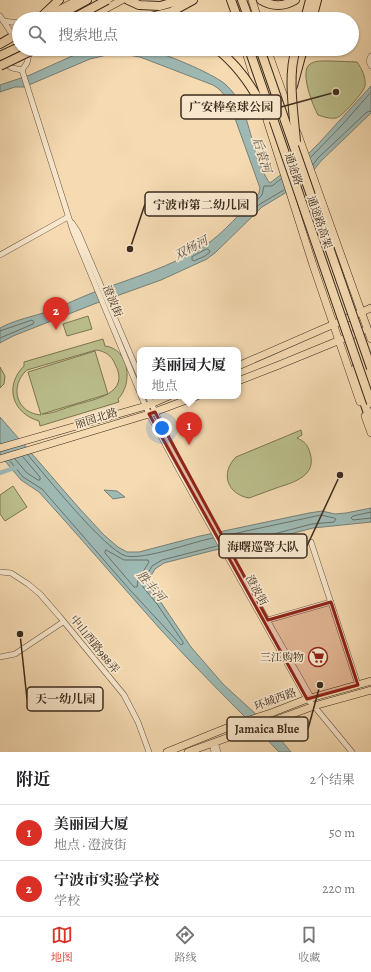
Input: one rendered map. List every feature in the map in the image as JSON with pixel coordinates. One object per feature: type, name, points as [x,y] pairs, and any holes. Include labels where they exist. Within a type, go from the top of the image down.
[{"type":"highway","points":[[47,12],[59,0]]},
{"type":"highway","points":[[65,12],[87,0]]},
{"type":"highway","points":[[85,12],[107,0]]},
{"type":"highway","points":[[128,0],[139,5],[160,6],[182,0]]},
{"type":"highway","points":[[171,12],[193,0]]},
{"type":"highway","points":[[232,0],[236,12]]},
{"type":"highway","points":[[242,0],[246,12]]},
{"type":"highway","points":[[261,0],[273,6],[290,3],[295,0]]},
{"type":"highway","points":[[306,12],[310,0]]},
{"type":"highway","points":[[314,12],[317,0]]},
{"type":"highway","points":[[0,45],[12,37]]},
{"type":"highway","points":[[1,62],[12,53]]},
{"type":"highway","points":[[1,62],[15,56]]},
{"type":"highway","points":[[226,56],[257,95],[270,122],[277,130]]},
{"type":"highway","name":"通途路高架","points":[[251,56],[371,403]]},
{"type":"highway","name":"通途路高架","points":[[263,56],[301,155],[371,368]]},
{"type":"highway","points":[[294,56],[292,91],[301,155]]},
{"type":"highway","points":[[292,91],[301,56]]},
{"type":"highway","points":[[351,345],[362,396],[371,422]]},
{"type":"main road","points":[[54,12],[78,0]]},
{"type":"main road","points":[[100,12],[122,0]]},
{"type":"main road","points":[[228,0],[232,12]]},
{"type":"main road","points":[[252,0],[256,12]]},
{"type":"main road","points":[[0,40],[12,36]]},
{"type":"main road","name":"通途路","points":[[247,56],[333,324],[371,434]]},
{"type":"main road","name":"通途路","points":[[270,56],[301,155],[312,174],[361,312],[369,328],[371,339]]},
{"type":"main road","points":[[241,365],[371,308]]},
{"type":"main road","points":[[241,380],[369,328]]},
{"type":"main road","name":"丽园北路","points":[[0,448],[149,405],[162,399]]},
{"type":"main road","name":"丽园北路","points":[[0,460],[152,413],[189,399]]},
{"type":"main road","name":"环城西路","points":[[167,752],[234,725],[271,713],[309,698],[371,681]]},
{"type":"main road","points":[[188,752],[314,706],[371,690]]},
{"type":"street","points":[[1,19],[12,21]]},
{"type":"street","points":[[1,19],[12,29]]},
{"type":"street","points":[[1,62],[12,68],[23,70],[30,56]]},
{"type":"street","points":[[371,56],[369,61],[371,66]]},
{"type":"street","name":"澄波街","points":[[23,70],[68,217],[99,289],[137,385]]},
{"type":"street","points":[[0,255],[68,217]]},
{"type":"street","name":"澄波街","points":[[105,304],[137,371]]},
{"type":"street","name":"澄波街","points":[[144,399],[149,405]]},
{"type":"street","name":"澄波街","points":[[148,399],[152,413],[215,531],[309,698],[352,752]]},
{"type":"street","points":[[311,542],[358,685]]},
{"type":"street","name":"澄波街","points":[[228,554],[268,620],[309,698]]},
{"type":"street","name":"中山西路988弄","points":[[0,572],[11,573],[40,594],[124,695],[138,722],[149,752]]},
{"type":"street","points":[[268,620],[331,602]]},
{"type":"street","points":[[0,657],[15,654],[63,622]]},
{"type":"street","points":[[214,742],[214,752]]},
{"type":"street","points":[[214,742],[218,752]]},
{"type":"highlighted area","points":[[155,412],[268,620],[331,602],[358,685],[307,699],[149,414]]},
{"type":"green space","points":[[331,61],[357,62],[365,79],[364,89],[352,104],[339,117],[336,118],[327,118],[318,115],[308,90],[306,75],[307,69],[311,63]]},
{"type":"green space","points":[[88,316],[92,329],[67,336],[63,324]]},
{"type":"green space","points":[[103,339],[105,346],[120,353],[124,360],[127,376],[126,385],[123,393],[118,399],[119,402],[40,426],[39,421],[22,412],[14,398],[14,382],[24,366],[24,362]],"holes":[[[96,350],[102,351],[110,356],[114,361],[119,374],[115,389],[108,394],[95,351],[28,372],[41,415],[32,413],[26,409],[18,398],[18,384],[21,376],[27,370]],[[107,394],[54,412],[42,414]]]},
{"type":"green space","points":[[0,367],[5,376],[4,384],[0,388]]},
{"type":"green space","points":[[301,430],[302,435],[297,438],[304,442],[307,446],[311,461],[310,467],[303,476],[292,483],[249,498],[241,496],[235,492],[228,482],[227,476],[231,463],[236,457]]},
{"type":"green space","points":[[13,486],[27,507],[5,521],[0,514],[0,495]]},
{"type":"water","points":[[72,56],[103,56],[90,59],[24,87],[15,87],[0,92],[0,85],[30,75]]},
{"type":"water","points":[[134,56],[168,56],[209,74],[225,84],[236,96],[242,108],[262,169],[270,183],[308,154],[371,86],[371,113],[321,161],[300,184],[262,207],[207,259],[161,280],[94,304],[13,336],[0,343],[0,328],[55,309],[97,291],[179,260],[192,253],[218,235],[259,193],[260,188],[228,99],[213,85]]},
{"type":"water","points":[[0,417],[104,535],[118,547],[127,552],[139,552],[200,536],[309,513],[322,511],[335,514],[371,508],[371,522],[313,528],[164,563],[155,569],[146,584],[160,601],[191,647],[223,684],[271,728],[291,752],[279,752],[175,646],[39,492],[21,480],[0,455]]},
{"type":"water","points":[[104,490],[117,491],[125,497],[113,499]]},
{"type":"waterway","points":[[0,473],[17,467]]},
{"type":"place","name":"广安棒垒球公园","points":[[336,92]]},
{"type":"place","name":"宁波市第二幼儿园","points":[[130,249]]},
{"type":"place","name":"宁波市实验学校","points":[[56,330]]},
{"type":"place","name":"美丽园大厦","points":[[189,445]]},
{"type":"place","name":"海曙巡警大队","points":[[340,475]]},
{"type":"place","name":"天一幼儿园","points":[[20,634]]},
{"type":"place","name":"三江购物","points":[[318,657]]},
{"type":"place","name":"Jamaica Blue","points":[[320,685]]},
{"type":"water label","name":"后袁河","points":[[262,155]]},
{"type":"water label","name":"双杨河","points":[[191,248]]},
{"type":"water label","name":"胜丰河","points":[[151,586]]}]
